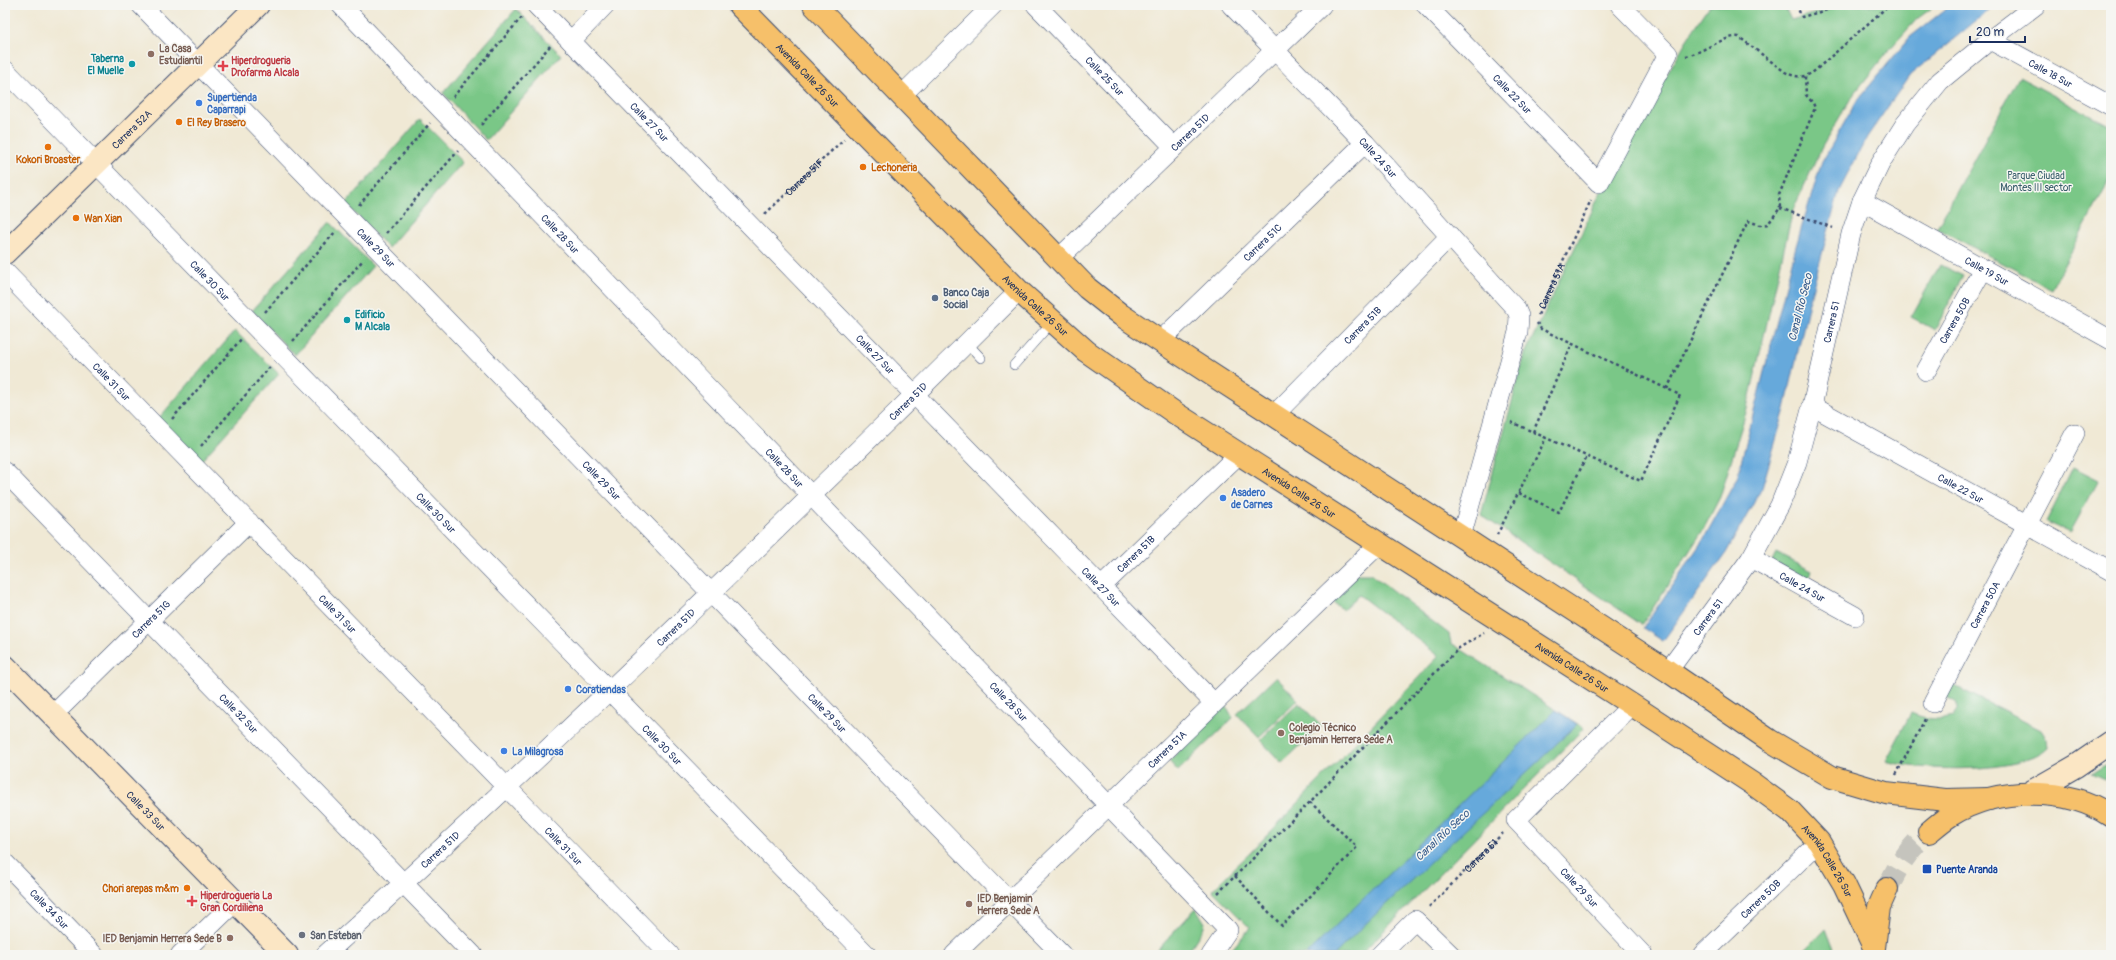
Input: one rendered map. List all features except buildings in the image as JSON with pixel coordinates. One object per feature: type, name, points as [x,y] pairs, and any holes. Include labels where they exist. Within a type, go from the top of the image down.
[{"type":"main road","name":"Avenida Calle 26 Sur","points":[[740,5],[1019,291],[1052,322],[1104,365],[1239,454],[1632,705],[1753,784],[1790,811],[1818,842],[1844,884],[1874,951]]},
{"type":"main road","points":[[814,5],[1058,259],[1103,302],[1160,341],[1668,671],[1769,740],[1832,777],[1886,793],[1945,800],[1989,799],[2029,793],[2066,797],[2102,810],[2111,816]]},
{"type":"main road","points":[[1929,832],[1952,814],[1989,799]]},
{"type":"main road","points":[[1874,951],[1880,907],[1887,889]]},
{"type":"street","name":"Calle 29 Sur","points":[[141,5],[1062,955]]},
{"type":"street","name":"Carrera 52A","points":[[5,253],[258,5]]},
{"type":"street","name":"Calle 28 Sur","points":[[341,5],[1228,930],[1211,955]]},
{"type":"street","name":"Calle 27 Sur","points":[[536,5],[1214,703]]},
{"type":"street","points":[[571,41],[605,5]]},
{"type":"street","points":[[901,96],[993,5]]},
{"type":"street","name":"Calle 25 Sur","points":[[1036,5],[1174,147]]},
{"type":"street","name":"Calle 24 Sur","points":[[1231,5],[1365,144],[1527,318]]},
{"type":"street","name":"Carrera 51D","points":[[1058,259],[1322,5]]},
{"type":"street","name":"Calle 22 Sur","points":[[1426,5],[1599,183]]},
{"type":"street","points":[[1599,183],[1668,54],[1620,5]]},
{"type":"street","name":"Carrera 51","points":[[1668,671],[1751,558],[1780,505],[1794,469],[1812,406],[1851,234],[1862,201],[1881,162],[1905,124],[1940,81],[2036,5]]},
{"type":"street","name":"Calle 18 Sur","points":[[1990,40],[2111,106]]},
{"type":"street","name":"Calle 30 Sur","points":[[5,70],[867,955]]},
{"type":"street","name":"Carrera 51C","points":[[1160,341],[1365,144]]},
{"type":"street","name":"Calle 19 Sur","points":[[1862,201],[2111,340]]},
{"type":"street","name":"Carrera 51B","points":[[1274,415],[1450,236]]},
{"type":"street","name":"Carrera 50B","points":[[1926,371],[1984,269]]},
{"type":"street","name":"Calle 31 Sur","points":[[5,272],[670,955]]},
{"type":"street","name":"Carrera 51D","points":[[325,955],[508,788],[712,594],[813,497],[1019,291]]},
{"type":"street","points":[[1461,537],[1518,332],[1527,318]]},
{"type":"street","name":"Calle 22 Sur","points":[[1812,406],[2111,571]]},
{"type":"street","name":"Carrera 50A","points":[[1933,703],[2075,433]]},
{"type":"street","name":"Carrera 51B","points":[[1101,587],[1239,454]]},
{"type":"street","name":"Calle 32 Sur","points":[[5,472],[472,955]]},
{"type":"street","name":"Carrera 51G","points":[[53,715],[249,522]]},
{"type":"street","name":"Carrera 51A","points":[[954,955],[1379,544]]},
{"type":"street","name":"Calle 24 Sur","points":[[1751,558],[1855,616]]},
{"type":"street","name":"Calle 33 Sur","points":[[5,666],[287,955]]},
{"type":"street","points":[[1516,820],[1632,705]]},
{"type":"street","points":[[2029,793],[2076,766],[2111,742]]},
{"type":"street","name":"Calle 29 Sur","points":[[1516,820],[1643,955]]},
{"type":"street","name":"Carrera 50B","points":[[1702,955],[1818,842]]},
{"type":"street","name":"Calle 34 Sur","points":[[5,863],[94,955]]},
{"type":"street","points":[[180,955],[235,902]]},
{"type":"street","points":[[1380,955],[1416,920],[1451,955]]},
{"type":"lane","points":[[1014,365],[1052,322]]},
{"type":"lane","points":[[967,343],[982,358]]},
{"type":"path","points":[[1796,5],[1802,17],[1844,5]]},
{"type":"path","points":[[1668,54],[1692,55],[1731,37],[1739,37],[1785,72],[1792,76],[1806,76],[1812,74],[1889,5]]},
{"type":"path","points":[[1667,389],[1748,220],[1760,225],[1768,224],[1780,208],[1779,196],[1815,108],[1813,103],[1806,95],[1806,76]]},
{"type":"path","name":"Carrera 51F","points":[[751,227],[858,127]]},
{"type":"path","name":"Carrera 51A","points":[[1527,318],[1599,183]]},
{"type":"path","points":[[1780,208],[1832,227]]},
{"type":"path","points":[[1495,414],[1641,481],[1680,395],[1541,329],[1527,318]]},
{"type":"path","points":[[1533,432],[1572,344]]},
{"type":"path","points":[[1494,540],[1546,438]]},
{"type":"path","points":[[1519,492],[1559,512],[1587,456]]},
{"type":"path","points":[[1205,906],[1310,802],[1458,648],[1490,630]]},
{"type":"path","points":[[1894,778],[1933,703]]},
{"type":"path","points":[[1235,876],[1282,926],[1357,847],[1310,802]]},
{"type":"path","name":"Carrera 51","points":[[1416,920],[1516,820]]},
{"type":"green space","points":[[1710,5],[1784,5],[1791,20],[1844,5],[1936,5],[1917,19],[1887,52],[1851,98],[1822,147],[1793,210],[1747,409],[1720,497],[1703,530],[1642,625],[1481,515],[1525,354],[1605,183],[1686,41]]},
{"type":"green space","points":[[516,9],[561,55],[486,140],[443,93]]},
{"type":"green space","name":"Parque Ciudad Montes III sector","points":[[2019,77],[2111,126],[2111,178],[2051,289],[1937,228]]},
{"type":"green space","points":[[420,119],[463,162],[388,248],[346,204]]},
{"type":"green space","points":[[330,222],[373,266],[295,355],[252,311]]},
{"type":"green space","points":[[1940,265],[1963,276],[1935,330],[1911,317]]},
{"type":"green space","points":[[235,331],[279,374],[201,461],[158,419]]},
{"type":"green space","points":[[2073,467],[2099,480],[2070,533],[2046,522]]},
{"type":"green space","points":[[1776,553],[1812,571],[1809,580],[1772,561]]},
{"type":"green space","points":[[1357,574],[1371,574],[1449,634],[1451,643],[1584,728],[1360,955],[1227,955],[1250,928],[1212,890],[1252,851],[1439,656],[1359,595],[1343,610],[1330,600]]},
{"type":"green space","points":[[1276,677],[1298,700],[1259,737],[1237,714]]},
{"type":"green space","points":[[1951,684],[2041,730],[2047,739],[2048,748],[2036,756],[2017,763],[1995,766],[1945,769],[1901,765],[1886,761],[1911,713],[1932,719],[1952,717],[1957,710],[1957,703],[1945,696]]},
{"type":"green space","points":[[1299,703],[1321,726],[1282,763],[1260,740]]},
{"type":"green space","points":[[1225,704],[1233,718],[1178,771],[1169,761]]},
{"type":"green space","points":[[2111,761],[2111,783],[2091,774]]},
{"type":"green space","points":[[1196,908],[1205,923],[1203,929],[1186,955],[1153,955]]},
{"type":"green space","points":[[1826,929],[1836,955],[1800,955]]},
{"type":"water","name":"Canal Río Seco","points":[[1951,5],[1995,5],[1910,75],[1867,137],[1839,191],[1809,302],[1785,409],[1762,488],[1726,553],[1663,641],[1643,628],[1703,540],[1737,478],[1796,246],[1821,164],[1856,102],[1910,37]]},
{"type":"water","name":"Canal Río Seco","points":[[1556,710],[1577,724],[1334,955],[1306,955]]},
{"type":"tunnel","points":[[1887,889],[1895,873],[1910,850],[1929,832]]},
{"type":"place","name":"La Casa Estudiantil","points":[[151,54]]},
{"type":"place","name":"Taberna El Muelle","points":[[132,64]]},
{"type":"place","name":"Hiperdrogueria Drofarma Alcala","points":[[223,66]]},
{"type":"place","name":"Supertienda Caparrapi","points":[[199,103]]},
{"type":"place","name":"El Rey Brasero","points":[[179,122]]},
{"type":"place","name":"Kokori Broaster","points":[[48,147]]},
{"type":"place","name":"Lechoneria","points":[[863,167]]},
{"type":"place","name":"Wan Xian","points":[[76,218]]},
{"type":"place","name":"Banco Caja Social","points":[[935,298]]},
{"type":"place","name":"Edificio M Alcala","points":[[347,320]]},
{"type":"place","name":"Asadero de Carnes","points":[[1223,498]]},
{"type":"place","name":"Coratiendas","points":[[568,689]]},
{"type":"place","name":"Colegio Técnico Benjamin Herrera Sede A","points":[[1281,733]]},
{"type":"place","name":"La Milagrosa","points":[[504,751]]},
{"type":"place","name":"Puente Aranda","points":[[1927,869]]},
{"type":"place","name":"Chori arepas m&m","points":[[187,888]]},
{"type":"place","name":"Hiperdrogueria La Gran Cordiliena","points":[[192,901]]},
{"type":"place","name":"IED Benjamin Herrera Sede A","points":[[969,904]]},
{"type":"place","name":"San Esteban","points":[[302,935]]},
{"type":"place","name":"IED Benjamin Herrera Sede B","points":[[230,938]]}]
